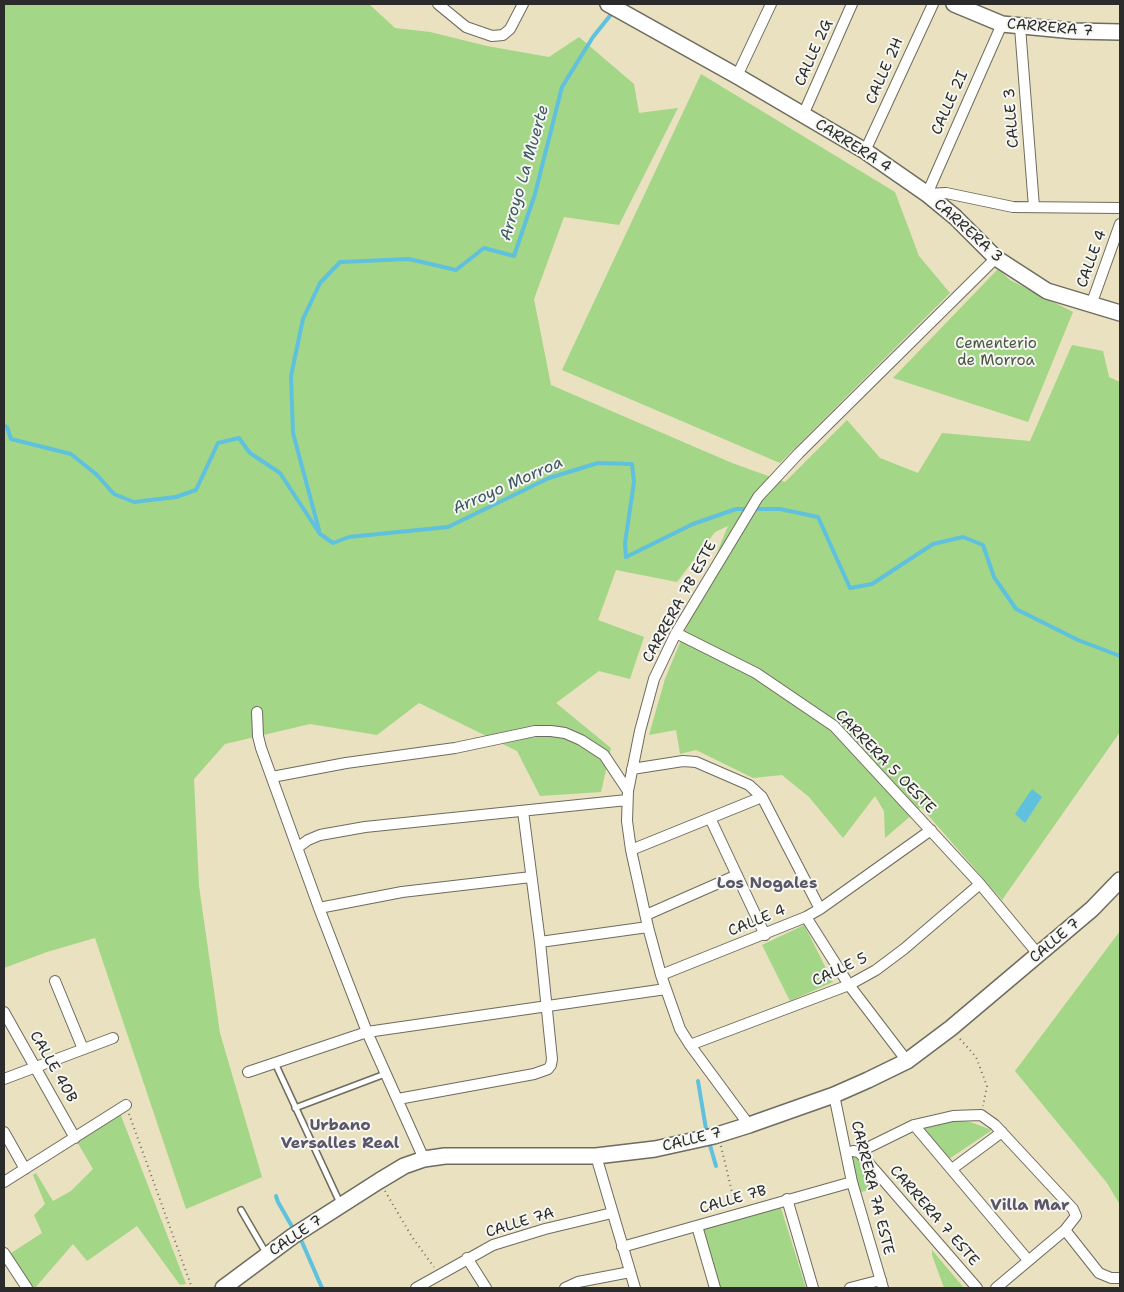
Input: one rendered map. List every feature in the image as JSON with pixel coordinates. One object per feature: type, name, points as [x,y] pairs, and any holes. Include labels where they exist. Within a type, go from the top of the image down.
[{"type":"street","points":[[438,4],[466,27],[492,36],[503,35],[510,29],[523,4]]},
{"type":"street","points":[[737,76],[771,4]]},
{"type":"street","name":"CALLE 2G","points":[[803,115],[852,4]]},
{"type":"street","name":"CALLE 2H","points":[[866,151],[933,4]]},
{"type":"street","name":"CARRERA 7","points":[[954,4],[1002,24],[1020,27],[1120,32]]},
{"type":"street","name":"CARRERA 4","points":[[611,5],[866,151],[927,194]]},
{"type":"street","name":"CALLE 2I","points":[[927,194],[1002,24]]},
{"type":"street","name":"CALLE 3","points":[[1020,27],[1034,207]]},
{"type":"street","points":[[927,194],[946,193],[1013,207],[1120,208]]},
{"type":"street","name":"CARRERA 3","points":[[927,194],[955,217],[996,258],[1047,291],[1120,312]]},
{"type":"street","name":"CALLE 4","points":[[1091,305],[1120,224]]},
{"type":"street","name":"CARRERA 7B ESTE","points":[[749,1125],[680,1029],[661,975],[631,850],[627,821],[628,795],[632,770],[654,679],[676,633],[758,497],[799,453],[996,258]]},
{"type":"street","name":"CARRERA 5 OESTE","points":[[676,633],[756,673],[834,726],[980,884],[1038,954]]},
{"type":"street","points":[[258,712],[258,736],[261,748],[319,908],[367,1032],[424,1159]]},
{"type":"street","points":[[272,777],[346,763],[455,748],[535,731],[550,731],[565,733],[581,740],[604,755],[628,795],[522,811],[338,831],[320,835],[308,840],[297,848]]},
{"type":"street","points":[[632,770],[683,761],[696,762],[749,785],[762,797],[820,909]]},
{"type":"street","points":[[631,850],[762,797]]},
{"type":"street","points":[[398,1099],[534,1074],[548,1069],[552,1059],[540,942],[522,811]]},
{"type":"street","points":[[710,818],[765,935]]},
{"type":"street","name":"CALLE 4","points":[[661,975],[806,917],[931,830]]},
{"type":"street","points":[[646,915],[737,875]]},
{"type":"street","points":[[319,908],[402,892],[531,877]]},
{"type":"street","name":"CALLE 7","points":[[223,1288],[297,1234],[379,1180],[404,1166],[424,1159],[444,1156],[596,1156],[655,1149],[712,1136],[749,1125],[834,1095],[907,1061],[951,1028],[1092,909],[1120,880]]},
{"type":"street","name":"CALLE 5","points":[[690,1045],[849,985],[876,970],[897,954],[980,884]]},
{"type":"street","points":[[806,917],[849,985],[907,1061]]},
{"type":"street","points":[[540,942],[648,927]]},
{"type":"street","points":[[55,981],[83,1049]]},
{"type":"street","points":[[248,1072],[367,1032],[666,989]]},
{"type":"street","name":"CALLE 40B","points":[[4,1012],[75,1138]]},
{"type":"street","points":[[4,1079],[113,1038]]},
{"type":"street","name":"CARRERA 7A ESTE","points":[[834,1095],[852,1182],[882,1284]]},
{"type":"street","points":[[4,1182],[126,1105]]},
{"type":"street","points":[[845,1149],[859,1152],[914,1125],[953,1116],[982,1116],[1002,1132],[1073,1210],[1076,1216],[1065,1230],[996,1288]]},
{"type":"street","points":[[914,1125],[1028,1260]]},
{"type":"street","points":[[4,1132],[25,1169]]},
{"type":"street","points":[[952,1169],[1002,1132]]},
{"type":"street","name":"CARRERA 7 ESTE","points":[[859,1152],[977,1288]]},
{"type":"street","points":[[596,1156],[635,1288]]},
{"type":"street","name":"CALLE 7B","points":[[622,1247],[852,1182]]},
{"type":"street","points":[[787,1199],[813,1288]]},
{"type":"street","name":"CALLE 7A","points":[[421,1287],[467,1258],[493,1245],[545,1229],[612,1213]]},
{"type":"street","points":[[697,1226],[715,1288]]},
{"type":"street","points":[[1065,1230],[1099,1273],[1111,1278],[1120,1278]]},
{"type":"street","points":[[4,1253],[27,1288]]},
{"type":"street","points":[[467,1258],[486,1288]]},
{"type":"street","points":[[565,1288],[578,1282],[630,1272]]},
{"type":"street","points":[[850,1288],[882,1284]]},
{"type":"lane","points":[[275,1062],[341,1205]]},
{"type":"lane","points":[[295,1108],[386,1074]]},
{"type":"lane","points":[[241,1210],[267,1255]]},
{"type":"path","points":[[951,1028],[976,1057],[987,1086],[982,1116]]},
{"type":"path","points":[[126,1105],[192,1288]]},
{"type":"path","points":[[712,1136],[737,1215]]},
{"type":"path","points":[[379,1180],[412,1237],[440,1275]]},
{"type":"green space","points":[[4,4],[369,4],[395,28],[430,32],[487,46],[549,57],[579,37],[634,84],[639,113],[678,108],[619,225],[564,217],[534,299],[551,385],[732,463],[785,482],[847,420],[880,458],[918,473],[942,433],[1030,441],[1072,345],[1103,351],[1109,377],[1120,382],[1120,732],[1002,900],[921,807],[885,838],[884,811],[875,796],[843,838],[809,797],[782,775],[753,778],[696,750],[680,754],[676,730],[649,735],[665,679],[728,526],[715,532],[677,582],[616,570],[598,620],[644,637],[630,679],[599,671],[556,703],[611,748],[601,792],[540,796],[517,751],[419,703],[377,735],[310,724],[225,744],[194,779],[199,886],[220,1033],[262,1177],[186,1209],[95,938],[47,952],[4,968]]},
{"type":"green space","points":[[701,74],[895,192],[919,256],[950,293],[780,463],[562,370]]},
{"type":"green space","name":"Cementerio de Morroa","points":[[998,269],[1010,280],[1073,312],[1028,422],[893,378]]},
{"type":"green space","points":[[804,925],[833,982],[790,1001],[762,945]]},
{"type":"green space","points":[[1120,931],[1120,1205],[1107,1183],[1015,1071]]},
{"type":"green space","points":[[120,1113],[186,1284],[180,1285],[137,1226],[87,1261],[73,1244],[35,1288],[26,1288],[8,1255],[42,1233],[34,1215],[45,1204],[33,1175],[36,1173],[53,1201],[71,1191],[93,1169],[76,1140]]},
{"type":"green space","points":[[950,1120],[970,1122],[992,1130],[946,1161],[922,1128]]},
{"type":"green space","points":[[849,1154],[853,1154],[879,1187],[861,1192]]},
{"type":"green space","points":[[780,1205],[806,1288],[717,1288],[700,1228]]},
{"type":"green space","points":[[932,1250],[964,1288],[944,1288],[932,1255]]},
{"type":"water","points":[[1032,789],[1042,797],[1025,823],[1015,814]]},
{"type":"waterway","name":"Arroyo La Muerte","points":[[319,530],[293,433],[291,376],[303,319],[320,283],[340,262],[409,259],[456,270],[484,248],[514,256],[535,194],[562,87],[593,37],[613,12]]},
{"type":"waterway","name":"Arroyo Morroa","points":[[4,426],[7,427],[11,439],[71,454],[96,474],[114,494],[134,502],[176,497],[196,490],[218,443],[239,438],[250,453],[280,473],[320,534],[333,543],[349,537],[448,527],[549,478],[598,463],[632,464],[634,482],[625,543],[626,557],[693,524],[736,509],[780,509],[818,517],[850,588],[872,584],[933,544],[963,537],[983,545],[994,577],[1016,609],[1078,640],[1120,656]]},
{"type":"waterway","points":[[698,1081],[707,1135]]},
{"type":"waterway","points":[[709,1142],[716,1166]]},
{"type":"waterway","points":[[276,1196],[294,1230]]},
{"type":"waterway","points":[[298,1236],[322,1288]]},
{"type":"district","name":"Los Nogales","points":[[767,884]]},
{"type":"district","name":"Urbano Versalles Real","points":[[340,1135]]},
{"type":"district","name":"Villa Mar","points":[[1030,1206]]}]
